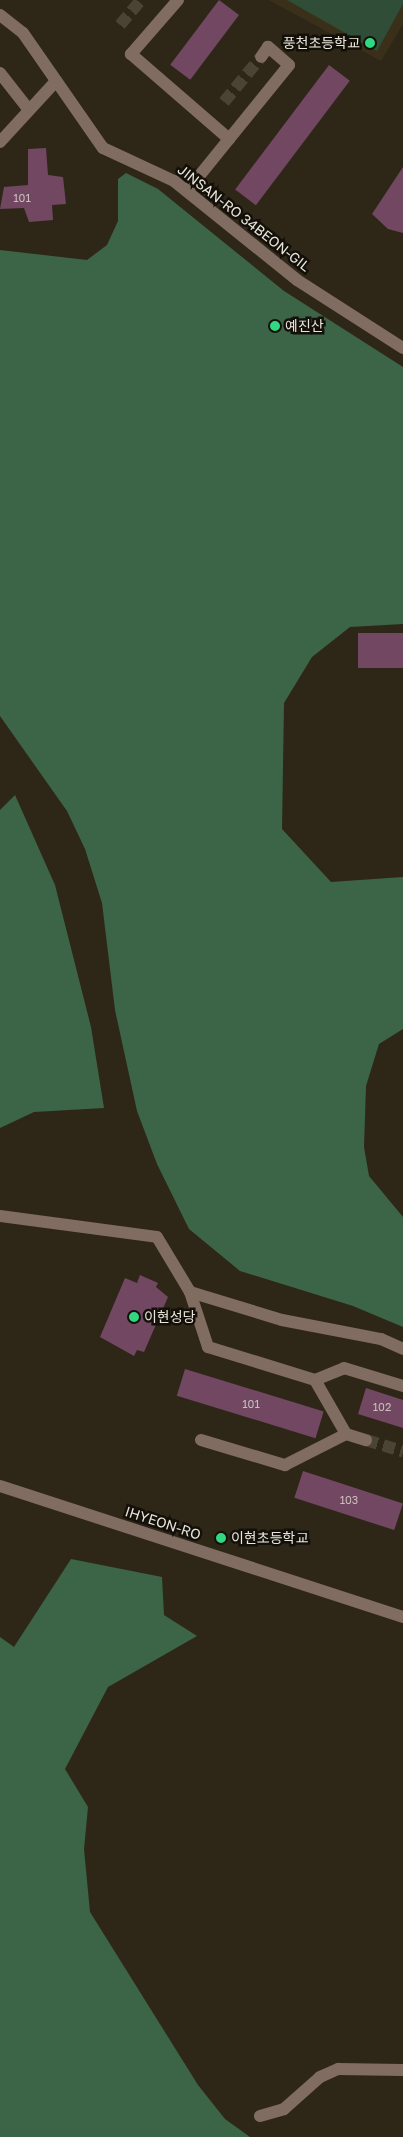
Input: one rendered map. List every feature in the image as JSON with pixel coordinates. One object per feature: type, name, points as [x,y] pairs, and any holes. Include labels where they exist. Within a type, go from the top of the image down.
[{"type":"street","points":[[178,0],[131,54],[229,139]]},
{"type":"street","name":"JINSAN-RO 34BEON-GIL","points":[[0,15],[23,33],[103,148],[157,171],[187,191],[297,280],[403,348]]},
{"type":"street","points":[[187,191],[289,65],[268,47],[261,57]]},
{"type":"street","points":[[0,73],[29,110]]},
{"type":"street","points":[[0,142],[56,81]]},
{"type":"street","points":[[0,1216],[157,1237],[190,1292],[208,1348],[315,1380],[344,1368],[403,1386]]},
{"type":"street","points":[[190,1292],[282,1320],[381,1339],[403,1349]]},
{"type":"street","points":[[315,1380],[346,1434],[366,1440]]},
{"type":"street","points":[[201,1440],[285,1465],[346,1434]]},
{"type":"street","name":"IHYEON-RO","points":[[0,1486],[403,1617]]},
{"type":"street","points":[[260,2116],[284,2109],[320,2077],[338,2069],[403,2070]]},
{"type":"shaded area","name":"풍천초등학교","points":[[269,0],[403,0],[403,24],[381,61]]},
{"type":"green space","name":"풍천초등학교","points":[[287,0],[403,0],[403,4],[377,51]]},
{"type":"green space","points":[[126,173],[158,189],[284,291],[403,367],[403,624],[350,627],[312,657],[284,703],[282,829],[331,882],[403,877],[403,1029],[379,1044],[366,1086],[364,1147],[369,1176],[403,1217],[403,1327],[353,1306],[240,1271],[189,1229],[157,1164],[137,1111],[115,1010],[102,903],[85,849],[67,811],[0,716],[0,250],[87,260],[107,245],[118,221],[118,179]]},
{"type":"green space","points":[[15,795],[55,885],[91,1027],[104,1108],[34,1112],[0,1128],[0,810]]},
{"type":"green space","points":[[71,1559],[162,1577],[164,1615],[197,1636],[108,1687],[65,1769],[88,1807],[84,1849],[90,1912],[198,2085],[225,2119],[250,2137],[0,2137],[0,1637],[14,1647]]},
{"type":"building","points":[[219,0],[239,15],[190,80],[170,65]]},
{"type":"building","points":[[329,65],[350,81],[256,205],[235,190]]},
{"type":"building","points":[[46,148],[48,175],[63,177],[66,204],[52,205],[53,220],[29,222],[24,208],[0,209],[4,187],[28,185],[28,149]]},
{"type":"building","points":[[403,167],[403,233],[388,229],[372,214]]},
{"type":"building","points":[[358,633],[403,633],[403,668],[358,668]]},
{"type":"building","name":"이현성당","points":[[140,1275],[158,1283],[156,1287],[168,1297],[144,1352],[137,1350],[134,1356],[100,1337],[125,1278],[137,1283]]},
{"type":"building","points":[[185,1369],[324,1411],[315,1438],[177,1396]]},
{"type":"building","points":[[366,1388],[403,1400],[403,1428],[358,1414]]},
{"type":"building","points":[[303,1471],[403,1503],[394,1530],[294,1498]]},
{"type":"tunnel","points":[[120,25],[141,0]]},
{"type":"tunnel","points":[[224,102],[261,57]]},
{"type":"tunnel","points":[[366,1440],[403,1451]]},
{"type":"place","name":"풍천초등학교","points":[[370,43]]},
{"type":"place","name":"예진산","points":[[275,326]]},
{"type":"place","name":"이현성당","points":[[134,1317]]},
{"type":"place","name":"이현초등학교","points":[[221,1538]]}]
